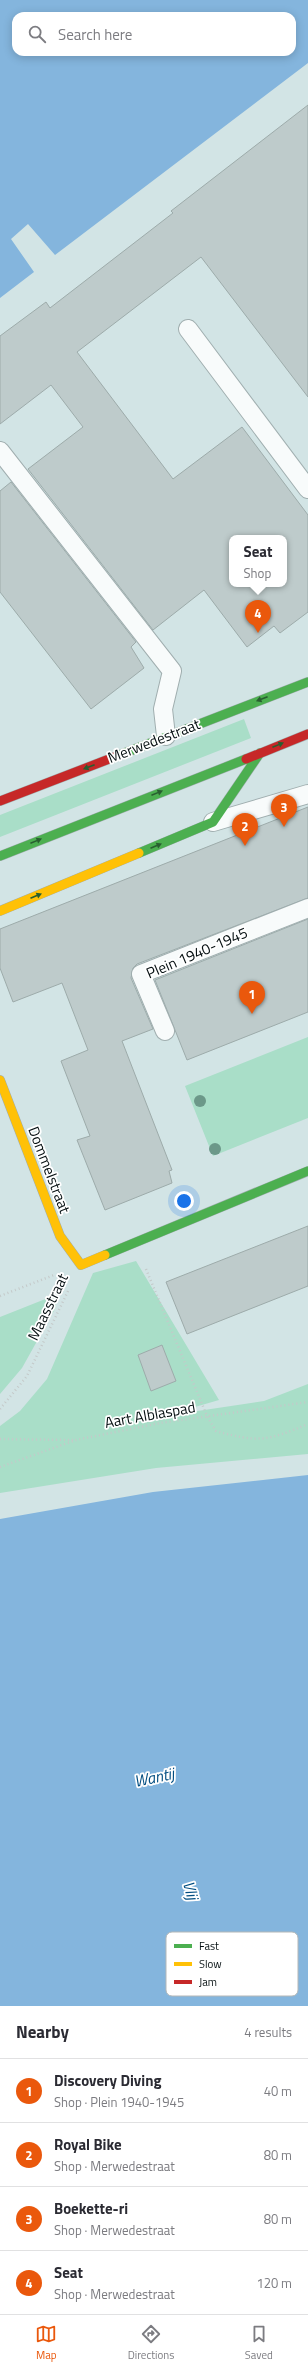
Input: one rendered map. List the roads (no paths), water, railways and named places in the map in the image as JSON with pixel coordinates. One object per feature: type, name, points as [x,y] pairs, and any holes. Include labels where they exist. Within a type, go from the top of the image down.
[{"type":"street","name":"Merwedestraat","points":[[0,801],[308,682]]},
{"type":"street","points":[[0,856],[308,734]]},
{"type":"street","points":[[0,911],[213,822],[260,753]]},
{"type":"street","name":"Dommelstraat","points":[[0,1080],[60,1236],[81,1265],[308,1171]]},
{"type":"lane","points":[[188,329],[308,489]]},
{"type":"lane","points":[[0,451],[172,671],[163,709],[166,736]]},
{"type":"lane","points":[[213,822],[308,794]]},
{"type":"lane","name":"Plein 1940-1945","points":[[165,1031],[141,974],[308,908]]},
{"type":"water","points":[[0,0],[308,0],[308,63],[55,255],[28,224],[11,239],[34,272],[0,298]]},
{"type":"water","points":[[308,1475],[308,2006],[0,2006],[0,1519],[153,1492]]},
{"type":"place","name":"Seat","points":[[258,633]]},
{"type":"place","name":"Boekette-ri","points":[[284,827]]},
{"type":"place","name":"Royal Bike","points":[[245,846]]},
{"type":"place","name":"Discovery Diving","points":[[252,1014]]},
{"type":"water label","name":"Wantij","points":[[154,1777]]},
{"type":"water label","name":"Vlij","points":[[191,1890]]}]
